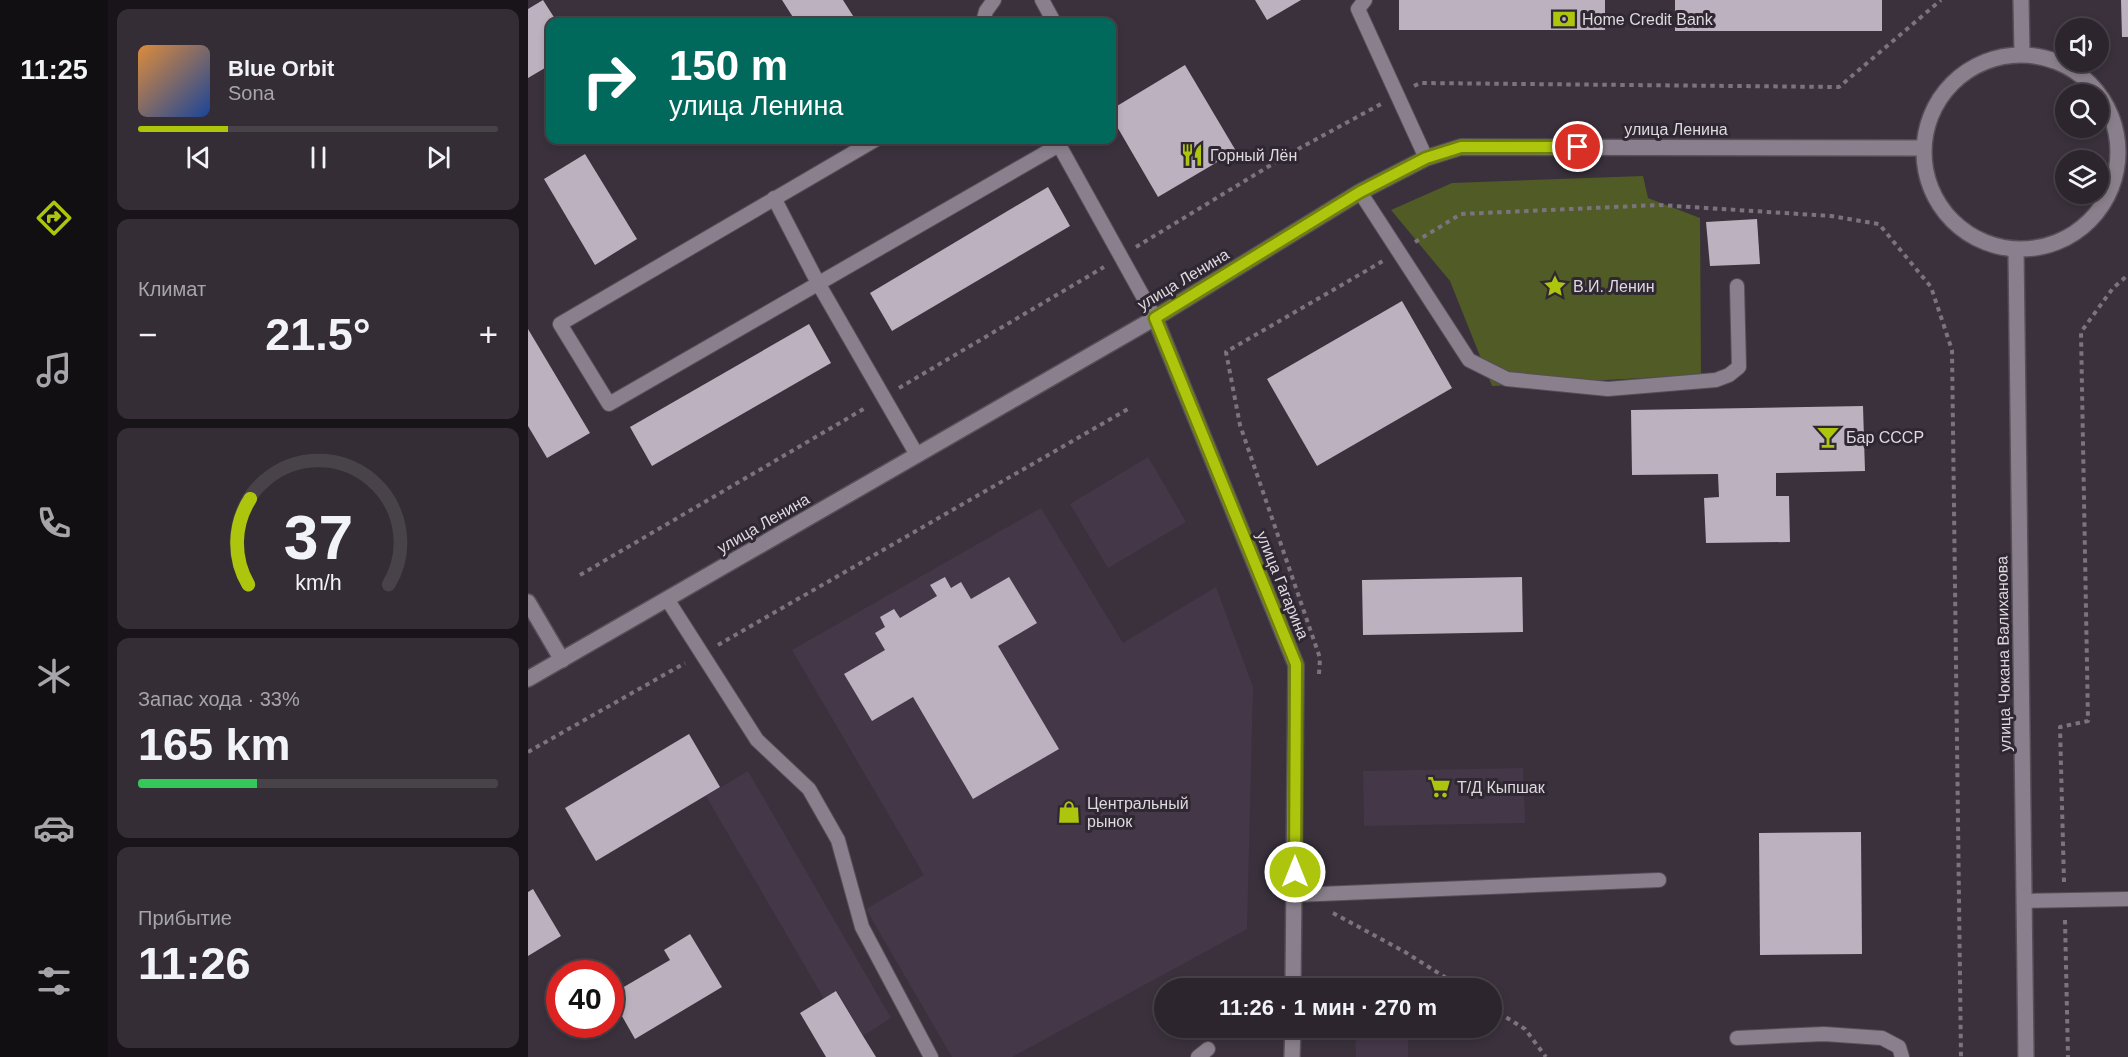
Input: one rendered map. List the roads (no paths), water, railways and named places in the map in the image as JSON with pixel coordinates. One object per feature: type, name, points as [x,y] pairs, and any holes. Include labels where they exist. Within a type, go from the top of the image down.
[{"type":"street","points":[[2021,0],[2022,52]]},
{"type":"street","points":[[2022,52],[2073,67],[2109,106],[2124,157],[2104,206],[2066,241],[2016,251],[1968,236],[1933,198],[1922,148],[1936,99],[1973,64],[2022,52]]},
{"type":"street","name":"улица Ленина","points":[[528,679],[1155,318],[1360,192],[1426,158],[1461,147],[1922,148]]},
{"type":"street","name":"улица Чокана Валиханова","points":[[2016,251],[2026,1057]]},
{"type":"street","name":"улица Гагарина","points":[[1155,318],[1296,664],[1293,978]]},
{"type":"street","points":[[528,602],[562,660]]},
{"type":"street","points":[[1292,1057],[1293,1038]]},
{"type":"lane","points":[[984,18],[994,0]]},
{"type":"lane","points":[[1042,0],[1052,18]]},
{"type":"lane","points":[[1359,3],[1426,158]]},
{"type":"lane","points":[[868,144],[560,324],[609,404],[1057,144]]},
{"type":"lane","points":[[1061,144],[1155,318]]},
{"type":"lane","points":[[1360,192],[1469,360],[1507,379],[1608,389],[1716,380],[1729,375],[1739,367],[1737,286]]},
{"type":"lane","points":[[774,198],[818,284],[917,455]]},
{"type":"lane","points":[[668,599],[757,740],[809,789],[838,840],[862,927],[931,1057]]},
{"type":"lane","points":[[1295,895],[1659,880]]},
{"type":"lane","points":[[2024,902],[2128,899]]},
{"type":"lane","points":[[1737,1038],[1824,1034],[1881,1038],[1899,1047],[1902,1057]]},
{"type":"place","name":"Home Credit Bank","points":[[1564,19]]},
{"type":"place","name":"Горный Лён","points":[[1192,155]]},
{"type":"place","name":"В.И. Ленин","points":[[1555,286]]},
{"type":"place","name":"Бар СССР","points":[[1828,437]]},
{"type":"place","name":"Т/Д Кыпшак","points":[[1439,787]]},
{"type":"place","name":"Центральный рынок","points":[[1069,812]]}]
